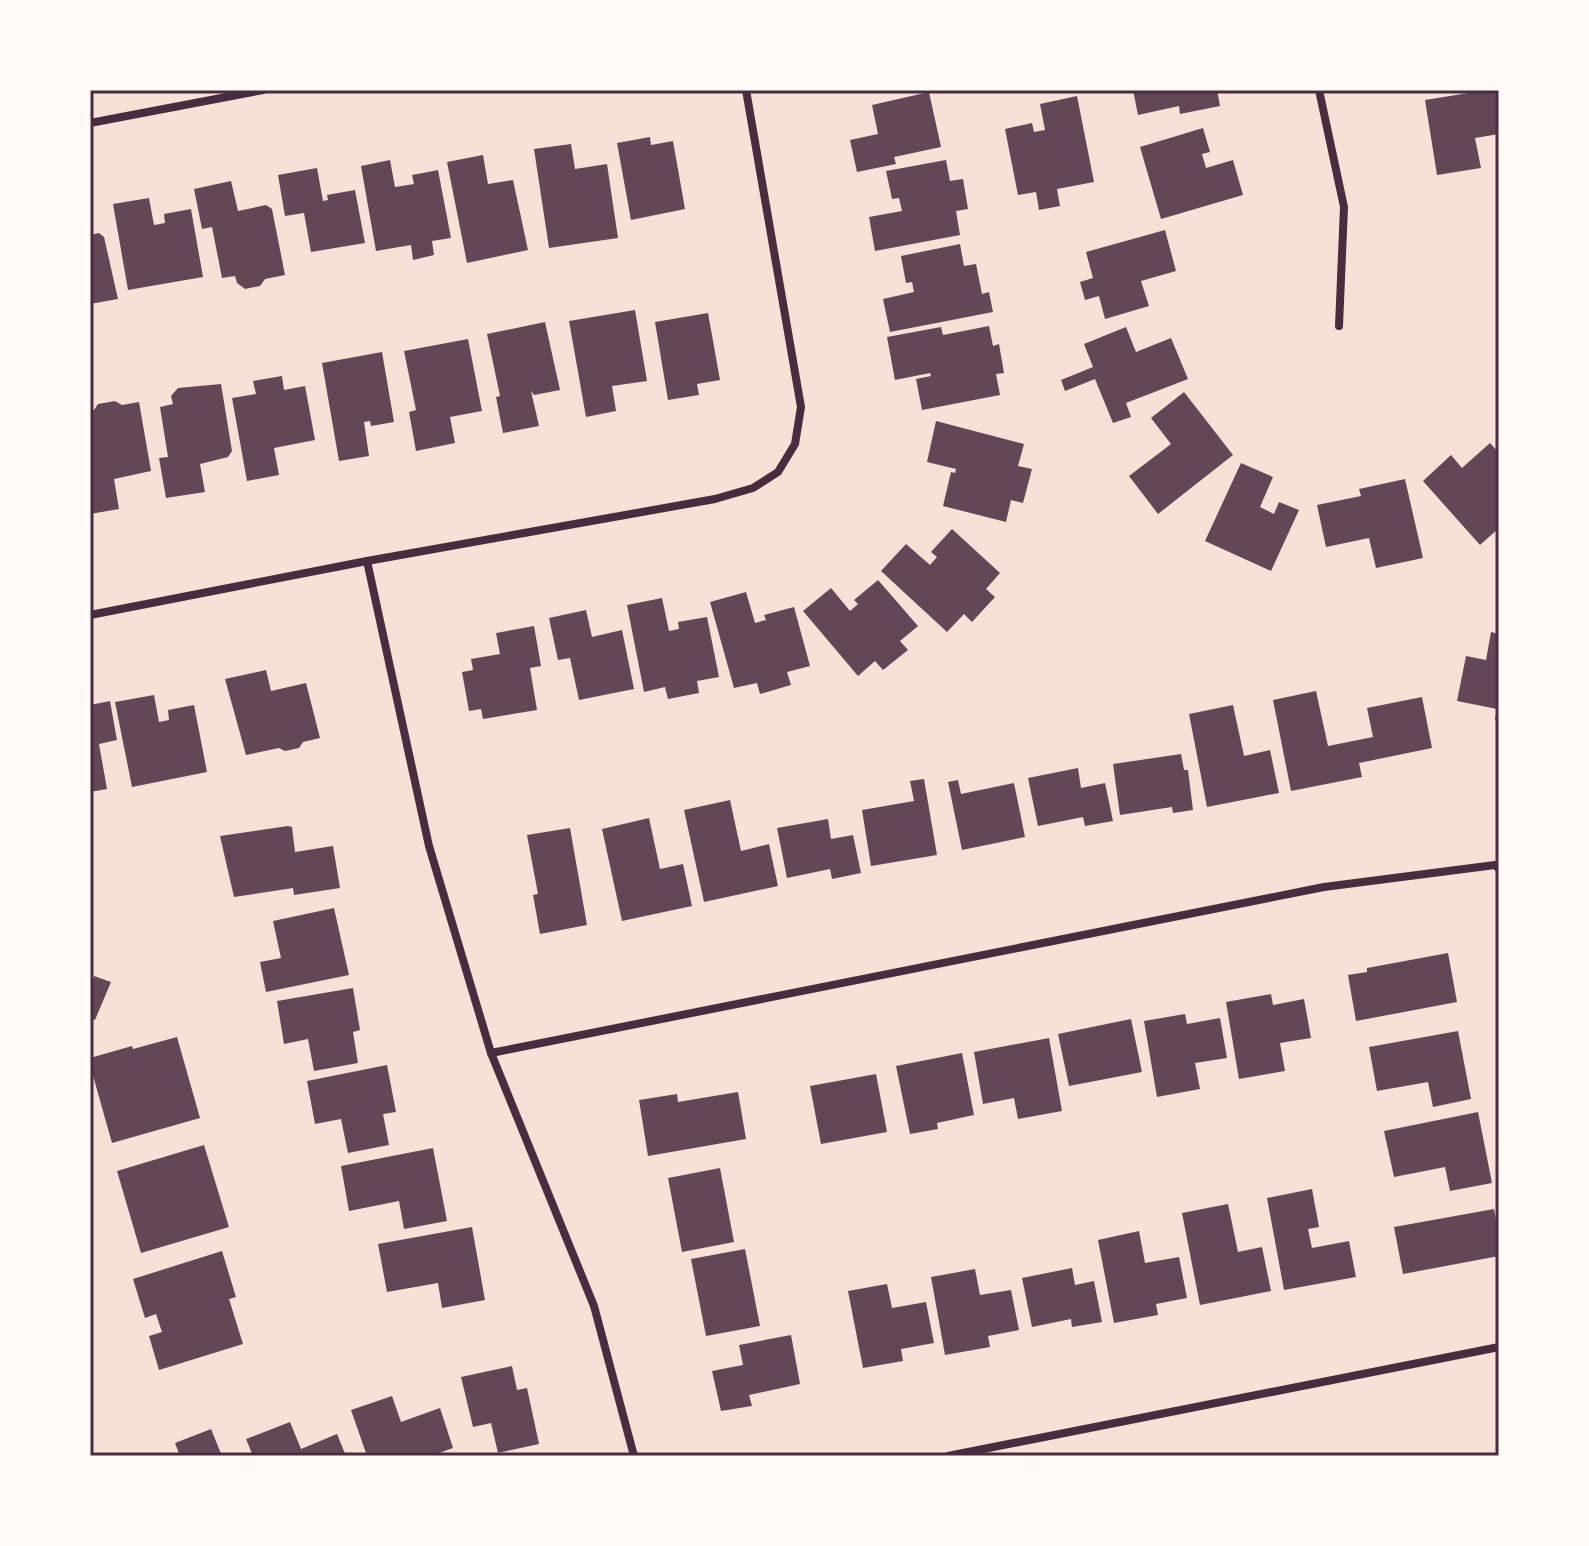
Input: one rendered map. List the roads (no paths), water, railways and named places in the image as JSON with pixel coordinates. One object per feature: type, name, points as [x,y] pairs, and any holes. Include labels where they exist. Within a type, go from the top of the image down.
[{"type":"street","points":[[90,123],[263,90]]},
{"type":"street","points":[[90,615],[367,561],[715,499],[753,488],[778,472],[795,444],[801,407],[746,90]]},
{"type":"street","points":[[1319,90],[1344,207],[1339,326]]},
{"type":"street","points":[[367,561],[429,846],[491,1053],[594,1306],[634,1456]]},
{"type":"street","points":[[491,1053],[1324,887],[1495,865],[1499,869]]},
{"type":"street","points":[[948,1456],[1499,1347]]}]
